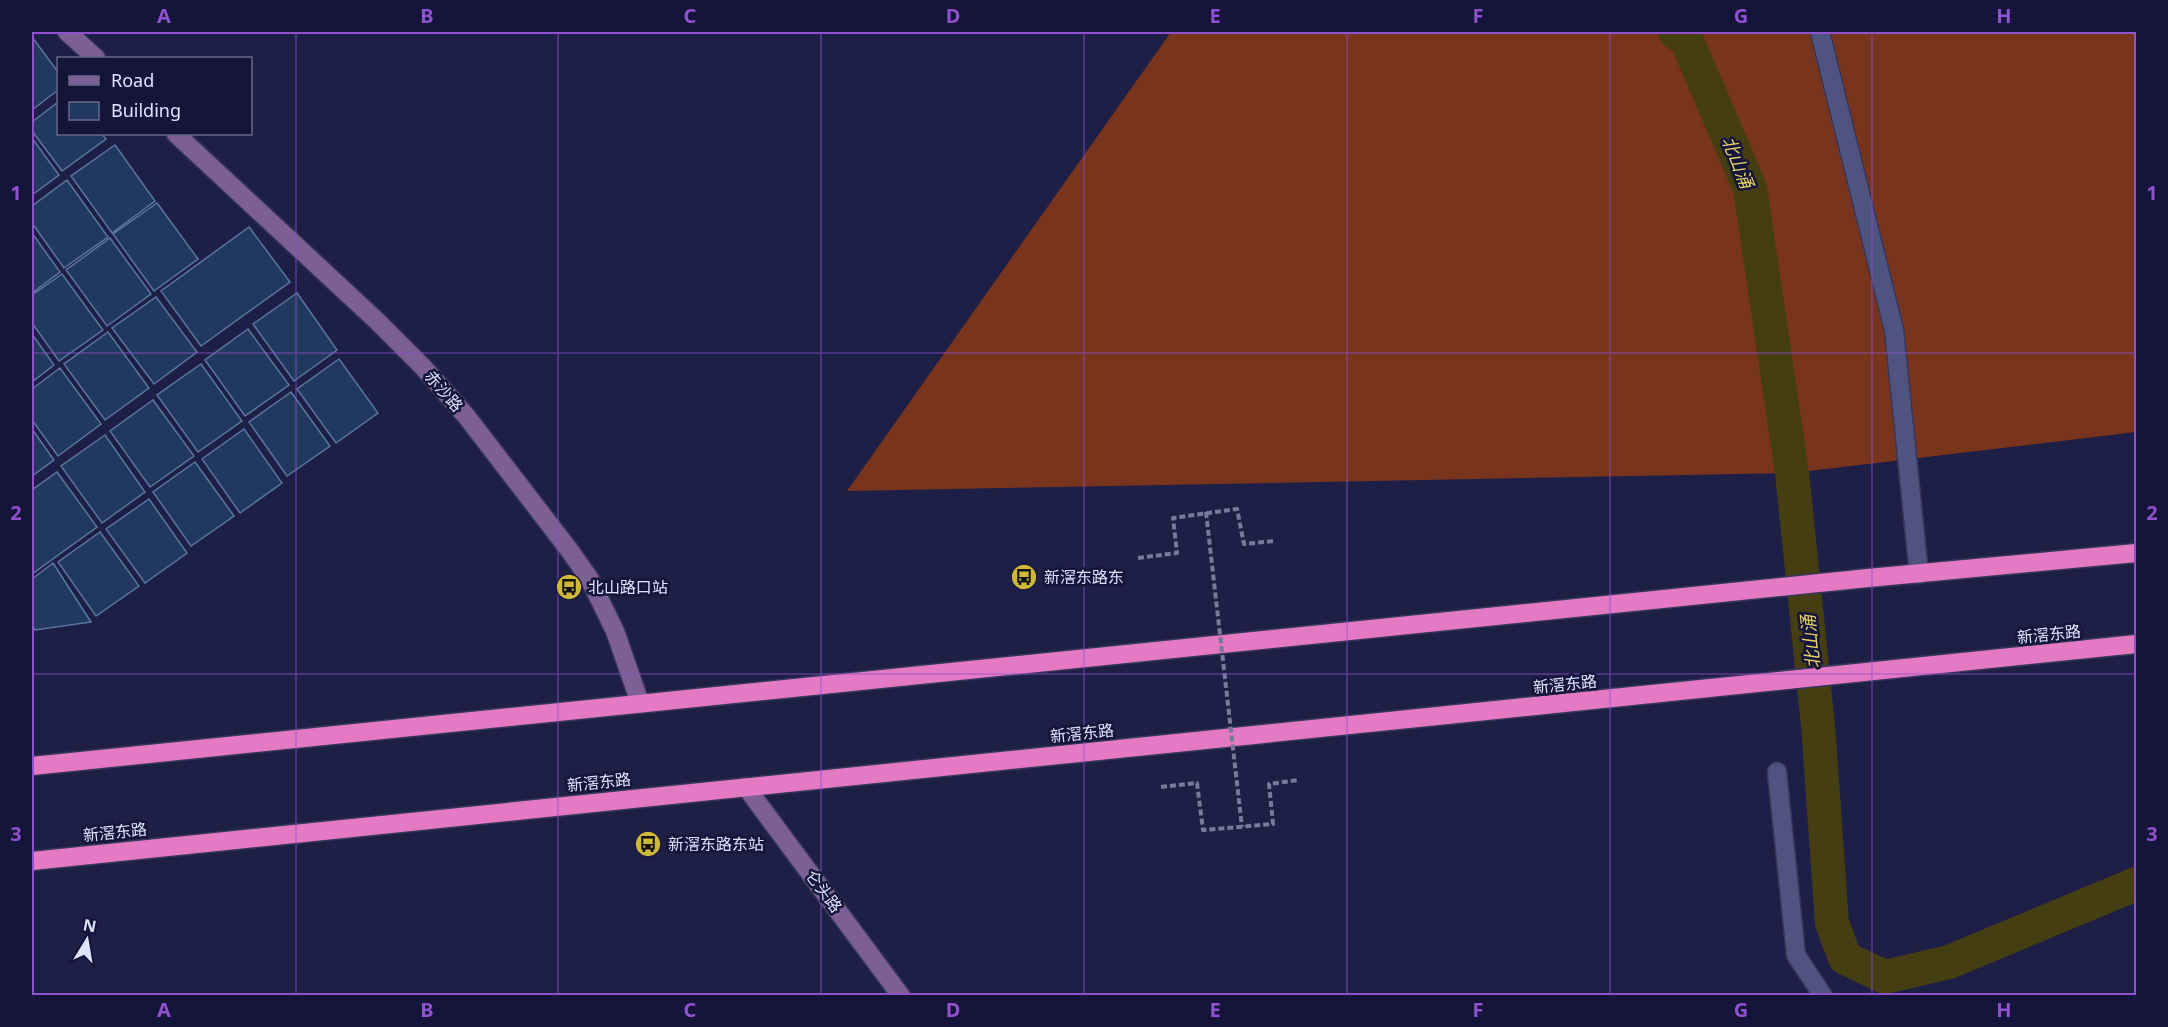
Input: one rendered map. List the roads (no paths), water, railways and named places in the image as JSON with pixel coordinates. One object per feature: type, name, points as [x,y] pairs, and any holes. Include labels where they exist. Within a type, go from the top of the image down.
[{"type":"highway","points":[[32,766],[1868,578],[2136,553]]},
{"type":"highway","name":"新滘东路","points":[[32,861],[2136,644]]},
{"type":"street","points":[[67,32],[95,57]]},
{"type":"street","points":[[1820,32],[1894,330],[1919,574]]},
{"type":"street","name":"赤沙路","points":[[177,135],[377,321],[423,367],[467,417],[589,578],[615,631],[640,703]]},
{"type":"street","points":[[1777,772],[1796,955],[1823,996]]},
{"type":"street","name":"仑头路","points":[[746,787],[901,996]]},
{"type":"waterway","name":"北山涌","points":[[1675,32],[1687,41],[1750,188],[1792,473],[1818,725],[1832,923],[1845,958],[1885,977],[1949,962],[2136,884]]},
{"type":"place","name":"新滘东路东","points":[[1024,577]]},
{"type":"place","name":"北山路口站","points":[[569,587]]},
{"type":"place","name":"新滘东路东站","points":[[648,844]]}]
